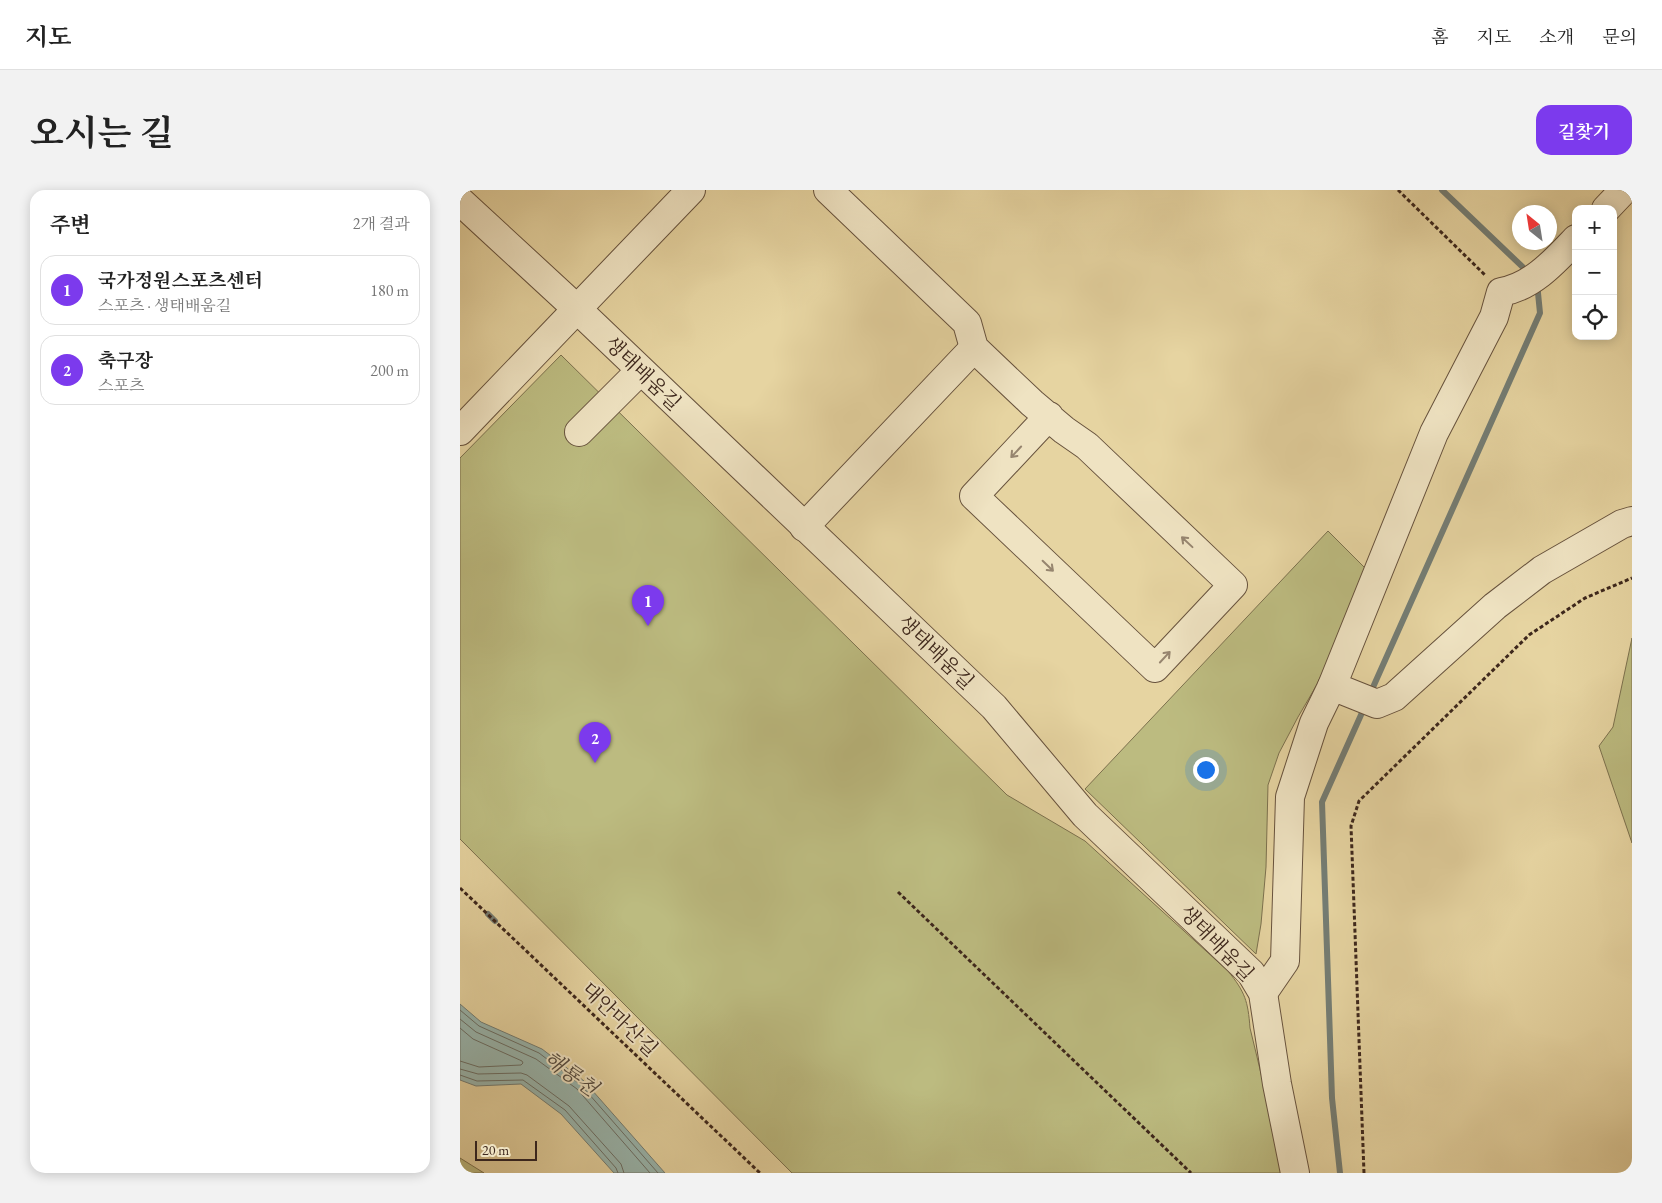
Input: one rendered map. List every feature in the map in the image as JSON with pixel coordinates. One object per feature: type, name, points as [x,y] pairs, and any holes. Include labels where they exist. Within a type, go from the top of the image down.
[{"type":"street","points":[[460,431],[691,190]]},
{"type":"street","points":[[828,190],[967,323],[974,348],[1032,403],[1087,446],[1233,585],[1155,668],[974,496],[1056,423]]},
{"type":"street","points":[[1610,205],[1624,190]]},
{"type":"street","name":"생태배움길","points":[[460,201],[577,309],[994,707],[1085,815],[1251,973],[1263,993],[1277,1084],[1294,1173]]},
{"type":"street","points":[[1263,993],[1285,961],[1290,797],[1314,723],[1337,689],[1434,433],[1494,317],[1508,291],[1542,271],[1572,243]]},
{"type":"street","points":[[804,527],[974,348]]},
{"type":"street","points":[[579,432],[640,370]]},
{"type":"street","points":[[1337,689],[1377,704],[1394,697],[1494,606],[1542,570],[1613,529],[1632,522]]},
{"type":"path","points":[[1398,190],[1508,291]]},
{"type":"path","points":[[1364,1173],[1351,826],[1359,801],[1529,635],[1585,598],[1632,578]]},
{"type":"path","name":"대안마산길","points":[[460,888],[760,1173]]},
{"type":"path","points":[[898,892],[1191,1173]]},
{"type":"shaded area","points":[[561,355],[1007,795],[1085,841],[1228,971],[1242,991],[1247,1004],[1250,1028],[1285,1173],[792,1173],[460,839],[460,458]]},
{"type":"shaded area","points":[[1328,531],[1375,578],[1279,753],[1268,785],[1266,867],[1261,924],[1256,954],[1085,789]]},
{"type":"shaded area","points":[[1632,638],[1632,843],[1599,746],[1613,727]]},
{"type":"shaded area","points":[[460,1158],[484,1173],[460,1173]]},
{"type":"water","name":"해룡천","points":[[460,1004],[481,1022],[542,1049],[584,1081],[665,1173],[614,1173],[561,1114],[521,1084],[476,1086],[460,1080]]},
{"type":"waterway","points":[[1442,190],[1530,274]]},
{"type":"waterway","points":[[1370,694],[1540,313],[1537,283]]},
{"type":"waterway","points":[[1340,1173],[1332,1098],[1322,802],[1365,706]]},
{"type":"waterway","points":[[488,914],[495,921]]},
{"type":"place","name":"국가정원스포츠센터","points":[[648,626]]},
{"type":"place","name":"축구장","points":[[595,763]]}]
